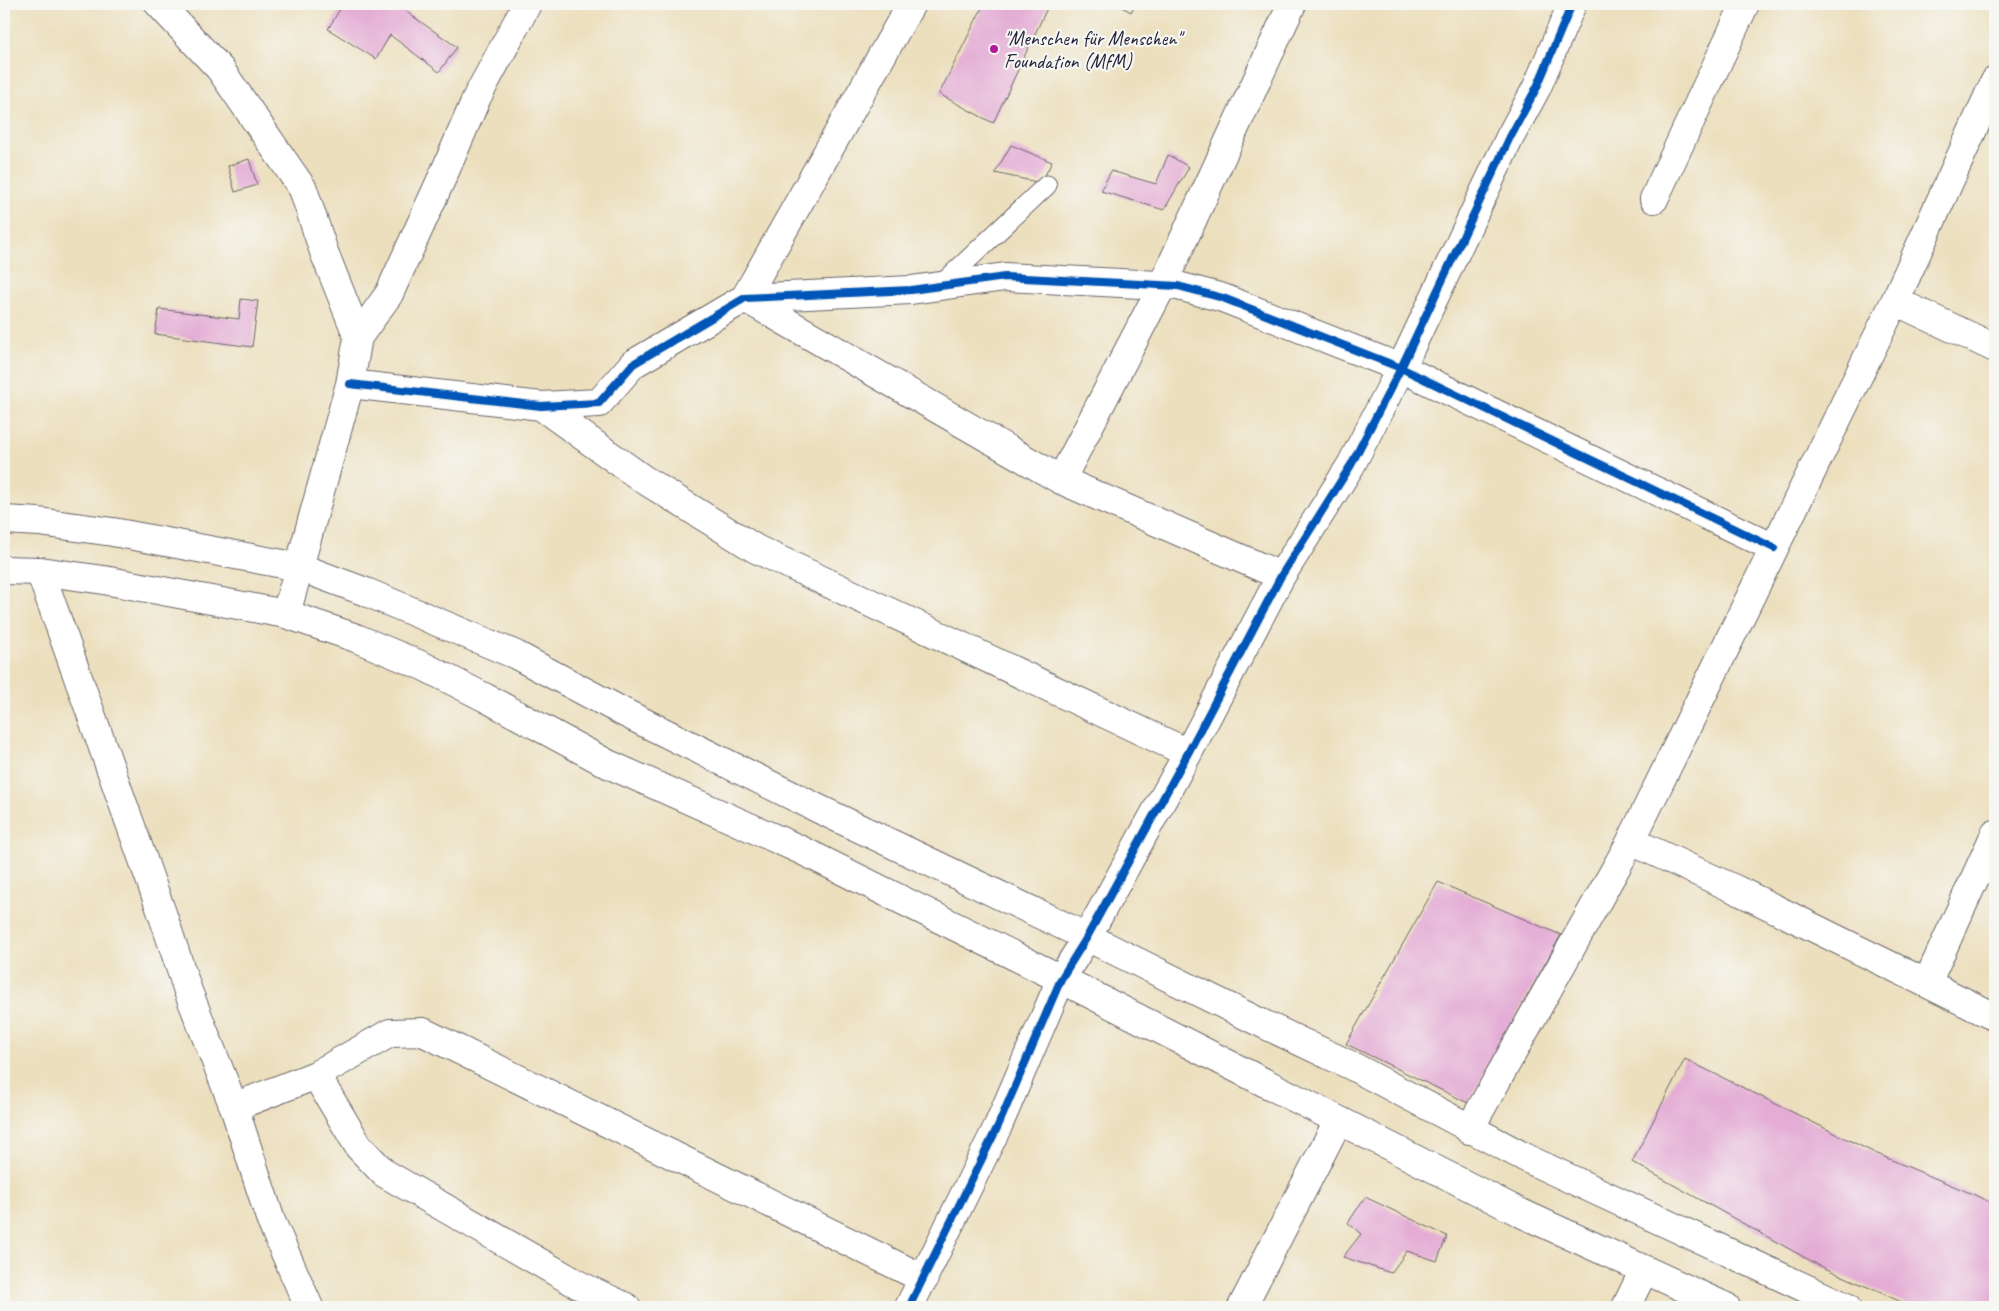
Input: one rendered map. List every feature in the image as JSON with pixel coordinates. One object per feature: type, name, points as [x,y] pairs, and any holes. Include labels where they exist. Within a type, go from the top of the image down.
[{"type":"street","points":[[160,4],[220,69],[303,190],[324,252],[358,337]]},
{"type":"street","points":[[286,614],[350,384],[358,337],[389,294],[446,170],[477,96],[527,4]]},
{"type":"street","points":[[745,298],[911,4]]},
{"type":"street","points":[[1061,480],[1162,286],[1292,4]]},
{"type":"street","points":[[909,1307],[998,1126],[1060,979],[1087,937],[1281,576],[1352,466],[1401,368],[1510,137],[1536,87],[1572,4]]},
{"type":"street","points":[[1654,199],[1745,4]]},
{"type":"street","points":[[1470,1130],[1631,841],[1895,301],[1995,81]]},
{"type":"street","points":[[350,384],[542,406],[599,403],[633,364],[745,298],[910,290],[1005,277],[1178,286],[1223,298],[1401,368],[1774,548]]},
{"type":"street","points":[[745,298],[1061,480],[1281,576]]},
{"type":"street","points":[[1895,301],[1995,348]]},
{"type":"street","points":[[542,406],[644,479],[756,549],[1188,752]]},
{"type":"street","points":[[4,520],[39,522],[113,532],[299,568],[366,592],[516,655],[626,713],[803,801],[1087,937],[1256,1022],[1352,1066],[1470,1130],[1532,1161],[1846,1307]]},
{"type":"street","points":[[4,570],[40,571],[104,580],[286,614],[356,638],[423,666],[608,764],[801,850],[1521,1213],[1726,1307]]},
{"type":"street","points":[[40,571],[159,903],[188,991],[234,1107],[271,1221],[310,1307]]},
{"type":"street","points":[[1926,983],[1995,834]]},
{"type":"street","points":[[1631,841],[1739,891],[1995,1017]]},
{"type":"street","points":[[234,1107],[316,1075],[390,1033],[423,1032],[924,1279]]},
{"type":"street","points":[[316,1075],[359,1147],[384,1173],[579,1285],[626,1307]]},
{"type":"street","points":[[1242,1307],[1338,1121]]},
{"type":"street","points":[[1626,1307],[1644,1270]]},
{"type":"lane","points":[[940,286],[1047,185]]},
{"type":"building","points":[[343,4],[395,4],[457,47],[439,72],[390,35],[376,59],[328,29]]},
{"type":"building","name":"\"Menschen für Menschen\" Foundation (MfM)","points":[[984,4],[1049,4],[993,123],[939,94]]},
{"type":"building","points":[[1116,4],[1136,4],[1131,12]]},
{"type":"building","points":[[1011,145],[1052,162],[1041,183],[995,173]]},
{"type":"building","points":[[1168,155],[1189,167],[1164,210],[1101,191],[1111,171],[1156,184]]},
{"type":"building","points":[[249,159],[257,185],[235,192],[228,166]]},
{"type":"building","points":[[241,299],[258,301],[252,347],[155,334],[159,309],[239,319]]},
{"type":"building","points":[[1438,882],[1561,935],[1468,1103],[1346,1044]]},
{"type":"building","points":[[1685,1059],[1875,1153],[1995,1205],[1995,1307],[1913,1307],[1820,1266],[1632,1162]]},
{"type":"building","points":[[1365,1197],[1447,1236],[1437,1261],[1407,1251],[1391,1273],[1343,1257],[1361,1234],[1348,1223]]},
{"type":"cycle path","points":[[909,1307],[998,1126],[1061,979],[1087,937],[1188,753],[1281,576],[1351,465],[1401,368],[1510,137],[1537,87],[1572,4]]},
{"type":"cycle path","points":[[350,384],[541,406],[599,403],[633,364],[745,298],[911,290],[1005,277],[1178,286],[1223,298],[1401,368],[1774,548]]},
{"type":"place","name":"\"Menschen für Menschen\" Foundation (MfM)","points":[[994,49]]}]
